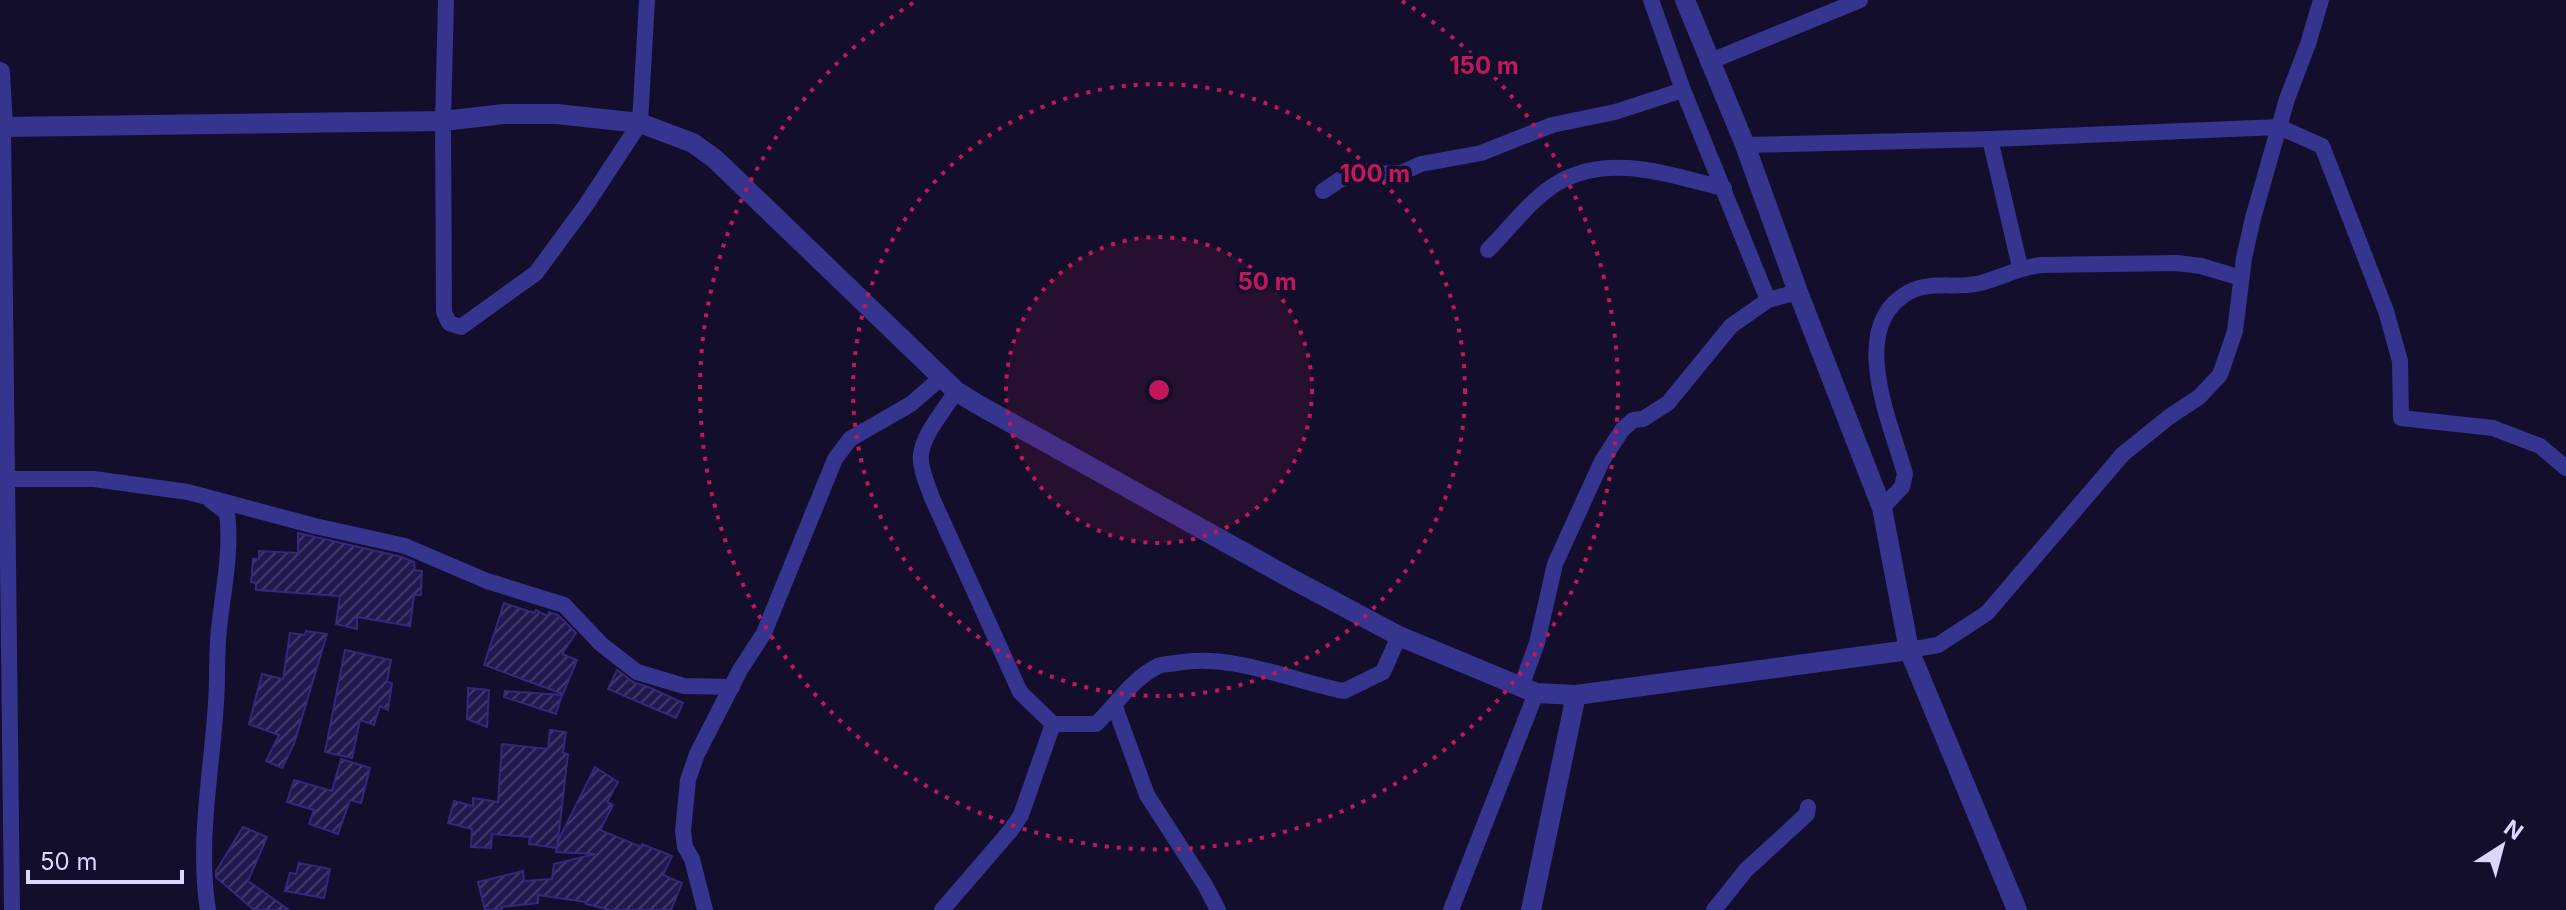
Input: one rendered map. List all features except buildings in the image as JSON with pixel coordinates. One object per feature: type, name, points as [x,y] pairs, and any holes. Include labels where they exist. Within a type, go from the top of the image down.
[{"type":"street","points":[[446,0],[444,312],[449,323],[456,327],[467,324],[536,273],[640,123],[647,0]]},
{"type":"street","points":[[1651,0],[1683,90],[1768,300]]},
{"type":"street","points":[[1685,0],[1745,145],[1882,508],[1909,650],[2017,910]]},
{"type":"street","points":[[1711,61],[1860,0]]},
{"type":"street","points":[[3,127],[443,121],[535,113],[640,123],[693,143],[715,159],[949,384],[1158,506],[1399,636],[1529,690],[1576,695],[1938,645],[1987,613],[2123,454],[2199,397],[2220,375],[2235,331],[2241,278],[2253,218],[2321,0]]},
{"type":"street","points":[[0,72],[12,910]]},
{"type":"street","points":[[1323,191],[1355,174],[1401,173],[1421,164],[1481,153],[1552,125],[1615,112],[1683,90]]},
{"type":"street","points":[[1745,145],[2279,127],[2322,146],[2386,311],[2400,361],[2401,418],[2493,428],[2540,446],[2566,468]]},
{"type":"street","points":[[1990,139],[2020,267]]},
{"type":"street","points":[[1488,250],[1549,190],[1585,172],[1635,167],[1724,188]]},
{"type":"street","points":[[1882,508],[1902,487],[1905,474],[1875,369],[1878,330],[1893,307],[1909,292],[1928,286],[1977,284],[2020,267],[2177,263],[2201,266],[2241,278]]},
{"type":"street","points":[[1451,910],[1529,690],[1555,564],[1602,461],[1622,430],[1633,420],[1643,419],[1668,403],[1731,326],[1768,300],[1798,292]]},
{"type":"street","points":[[705,910],[694,867],[685,847],[684,809],[688,780],[697,754],[764,633],[843,445],[949,384]]},
{"type":"street","points":[[949,384],[921,457],[932,498],[1020,692],[1053,724],[1096,724],[1115,707],[1130,687],[1160,665],[1194,660],[1232,662],[1344,691],[1383,672],[1399,636]]},
{"type":"street","points":[[4,479],[94,479],[206,496],[315,526],[405,546],[487,581],[564,605],[601,644],[637,672],[684,686],[732,687]]},
{"type":"street","points":[[206,496],[227,513],[230,537],[218,632],[216,704],[207,786],[205,864],[208,910]]},
{"type":"street","points":[[1531,910],[1576,695]]},
{"type":"street","points":[[1115,707],[1147,795],[1218,910]]},
{"type":"street","points":[[942,910],[1021,815],[1053,724]]},
{"type":"street","points":[[1714,910],[1746,870],[1807,814],[1808,807]]}]
